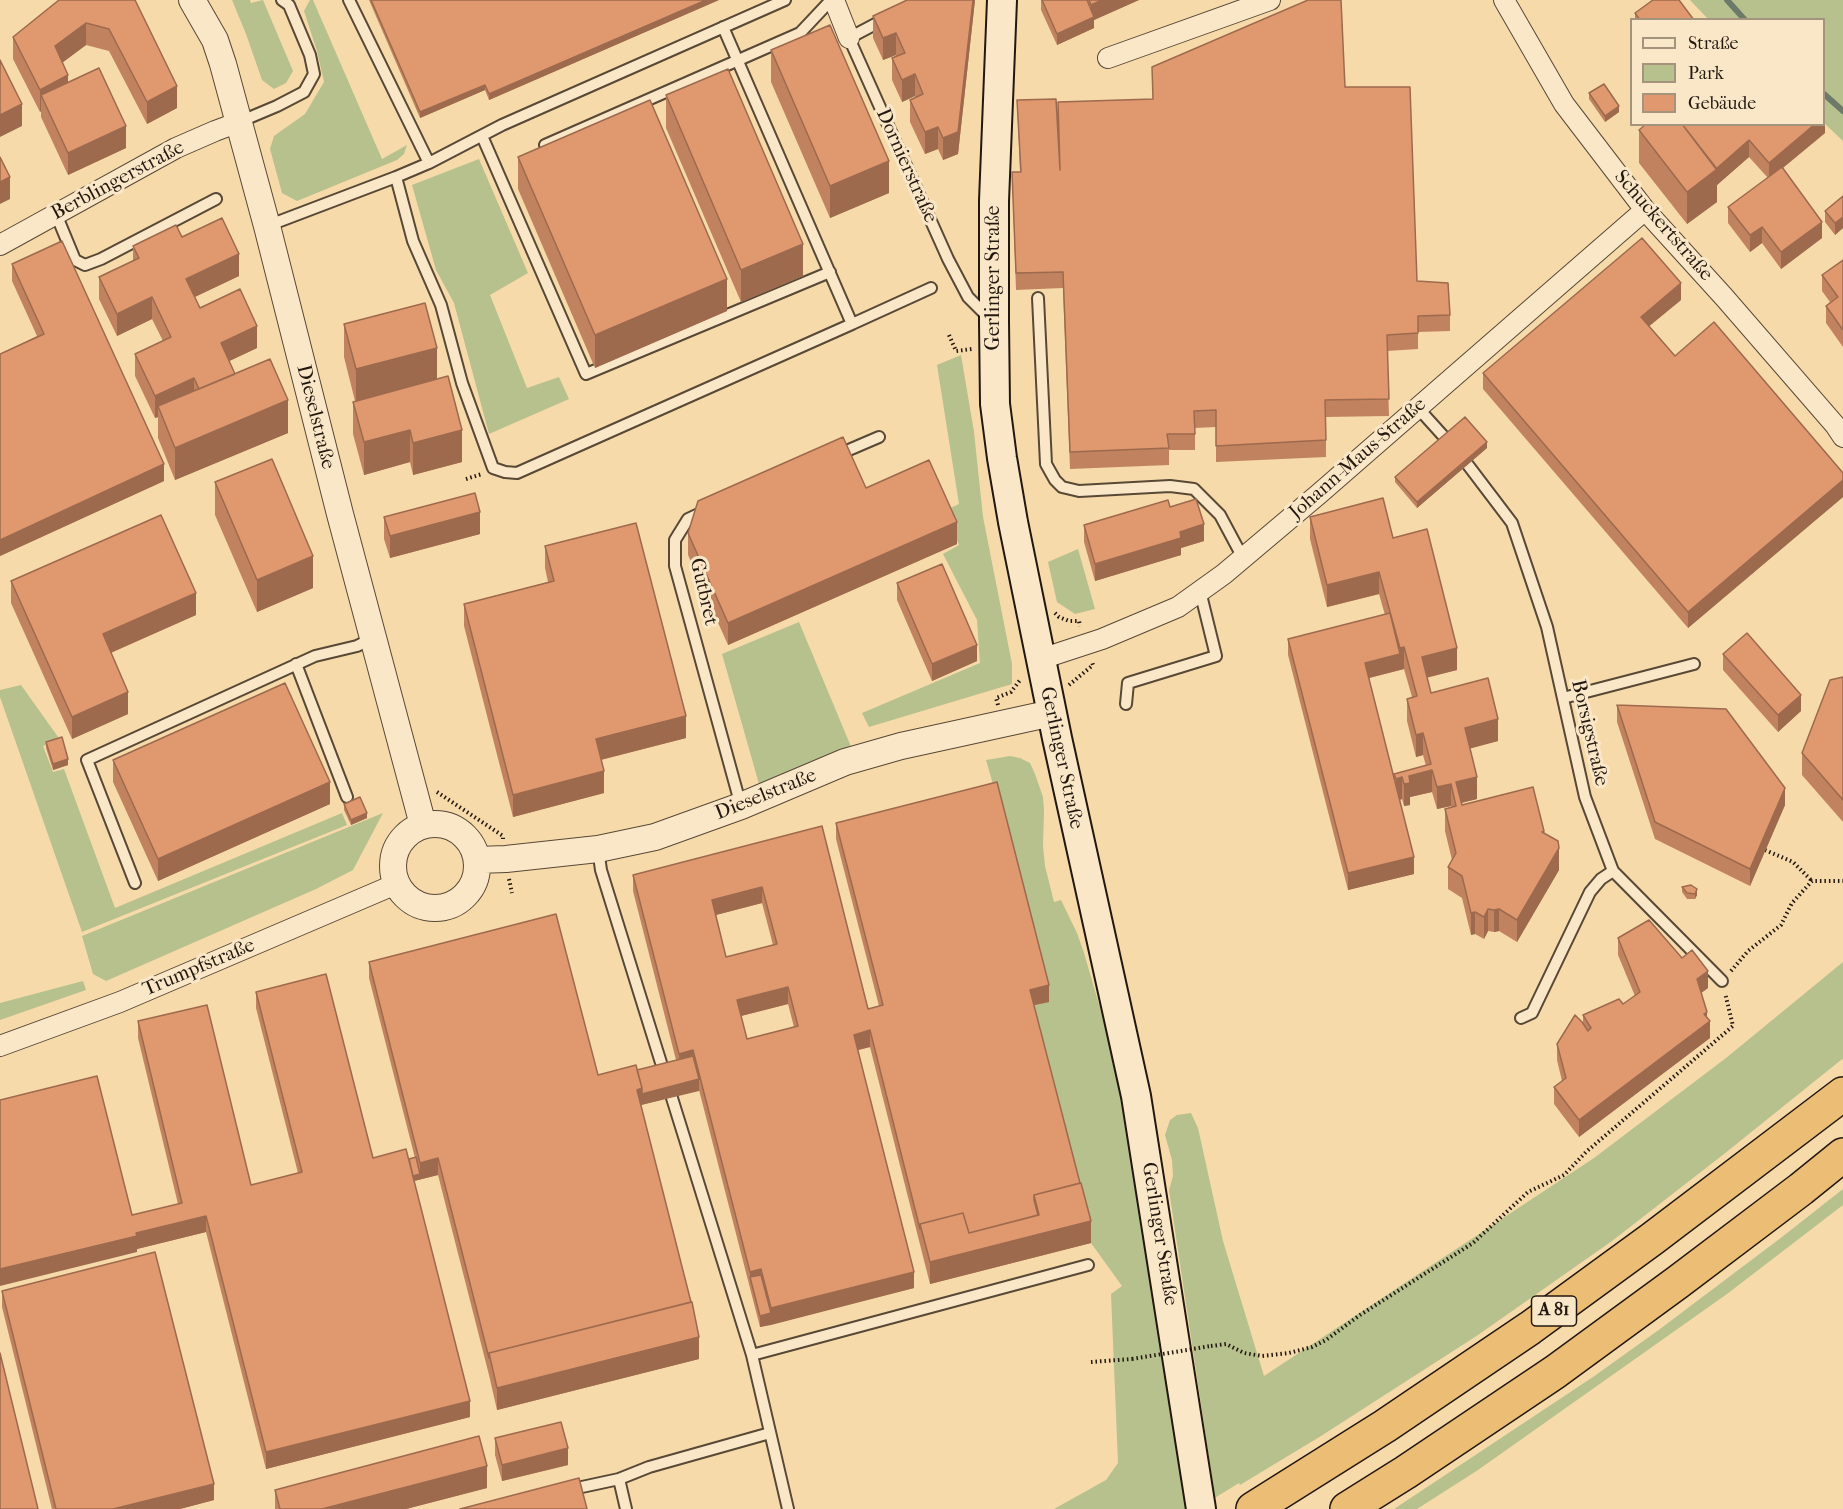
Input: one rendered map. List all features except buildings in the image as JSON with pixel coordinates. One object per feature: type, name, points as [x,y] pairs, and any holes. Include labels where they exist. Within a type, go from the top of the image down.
[{"type":"highway","name":"A 81","points":[[1253,1509],[1385,1426],[1530,1328],[1843,1094]]},
{"type":"highway","name":"A 81","points":[[1347,1509],[1555,1372],[1678,1282],[1843,1155]]},
{"type":"main road","name":"Gerlinger Straße","points":[[1002,0],[994,201],[995,404],[1002,458],[1052,713],[1140,1116],[1201,1509]]},
{"type":"street","name":"Dornierstraße","points":[[833,0],[849,38]]},
{"type":"street","points":[[1108,58],[1270,0]]},
{"type":"street","name":"Schuckertstraße","points":[[1504,0],[1564,104],[1645,210],[1724,297],[1843,437]]},
{"type":"street","name":"Dieselstraße","points":[[193,3],[217,48],[239,123],[423,825]]},
{"type":"street","name":"Berblingerstraße","points":[[0,245],[176,148],[239,123]]},
{"type":"street","name":"Johann-Maus-Straße","points":[[1041,659],[1087,645],[1130,628],[1178,606],[1200,591],[1418,408],[1645,210]]},
{"type":"street","name":"Dieselstraße","points":[[477,860],[598,849],[655,837],[741,806],[846,762],[901,746],[1052,713]]},
{"type":"street","points":[[441,824],[458,830],[474,849],[477,860],[476,875],[470,889],[460,900],[447,907],[432,909],[417,905],[405,897],[396,884],[392,870],[393,855],[399,842],[410,831],[423,825],[441,824]]},
{"type":"street","name":"Trumpfstraße","points":[[0,1046],[120,1002],[396,884]]},
{"type":"lane","points":[[349,0],[429,163]]},
{"type":"lane","points":[[267,226],[429,163],[513,120],[785,0]]},
{"type":"lane","points":[[530,152],[800,33],[833,0]]},
{"type":"lane","points":[[239,123],[304,92],[314,74],[310,55],[290,2]]},
{"type":"lane","points":[[849,38],[897,14]]},
{"type":"lane","points":[[723,27],[852,324]]},
{"type":"lane","name":"Dornierstraße","points":[[849,38],[948,259],[968,297],[994,322]]},
{"type":"lane","points":[[482,136],[586,374],[830,272]]},
{"type":"lane","points":[[396,177],[413,241],[441,305],[462,383],[493,468],[504,472],[517,472],[931,288]]},
{"type":"lane","points":[[56,214],[75,260],[85,265],[101,259],[216,199]]},
{"type":"lane","points":[[1038,298],[1046,464],[1055,480],[1062,487],[1078,490],[1170,486],[1194,489],[1220,515],[1242,558]]},
{"type":"lane","points":[[1418,408],[1446,439]]},
{"type":"lane","points":[[826,460],[879,437]]},
{"type":"lane","name":"Borsigstraße","points":[[1468,465],[1512,523],[1547,627],[1585,797],[1613,871],[1722,981]]},
{"type":"lane","name":"Gutbret","points":[[719,505],[688,519],[675,540],[675,566],[741,806]]},
{"type":"lane","points":[[1126,704],[1128,683],[1216,656],[1200,591]]},
{"type":"lane","points":[[135,883],[87,759],[296,664],[315,656],[357,646],[374,638]]},
{"type":"lane","points":[[296,664],[347,797]]},
{"type":"lane","points":[[1563,698],[1694,664]]},
{"type":"lane","points":[[598,849],[601,870],[752,1355],[788,1509]]},
{"type":"lane","points":[[1521,1018],[1532,1013],[1590,892],[1601,879],[1613,871]]},
{"type":"lane","points":[[752,1355],[1088,1265]]},
{"type":"lane","points":[[562,1491],[618,1479],[650,1467],[770,1433]]},
{"type":"lane","points":[[618,1479],[626,1509]]},
{"type":"path","points":[[949,335],[956,351],[962,350]]},
{"type":"path","points":[[466,479],[480,475]]},
{"type":"path","points":[[415,796],[434,791],[503,836],[512,893]]},
{"type":"path","points":[[1765,850],[1793,862],[1812,881],[1843,881]]},
{"type":"path","points":[[1091,1362],[1132,1359],[1226,1344],[1244,1353],[1262,1356],[1289,1353],[1312,1347],[1473,1243],[1528,1192],[1564,1175],[1586,1152],[1733,1026],[1722,981],[1748,951],[1781,925],[1792,903],[1812,881]]},
{"type":"green space","points":[[232,0],[250,0],[251,3],[263,0],[293,71],[286,83],[274,89],[262,80]]},
{"type":"green space","points":[[310,0],[313,0],[382,159],[407,145],[404,154],[397,160],[297,201],[282,193],[270,149],[274,136],[305,114],[324,82],[304,11]]},
{"type":"green space","points":[[1690,0],[1843,0],[1843,141],[1825,124],[1825,18],[1707,18]]},
{"type":"green space","points":[[479,159],[528,273],[490,295],[527,388],[559,377],[569,399],[489,434],[454,303],[436,270],[412,185]]},
{"type":"green space","points":[[961,355],[974,432],[983,517],[1012,664],[1012,684],[869,727],[862,713],[980,663],[977,620],[943,554],[959,545],[944,511],[959,504],[937,365]]},
{"type":"green space","points":[[1078,549],[1095,609],[1075,614],[1057,602],[1048,562]]},
{"type":"green space","points":[[799,622],[852,749],[761,791],[722,654]]},
{"type":"green space","points":[[21,685],[61,741],[43,746],[53,772],[64,769],[115,908],[342,813],[347,825],[82,932],[0,697],[0,690]]},
{"type":"green space","points":[[1010,756],[1030,763],[1043,797],[1045,866],[1054,902],[1061,900],[1077,933],[1121,1080],[1186,1509],[1054,1509],[1106,1480],[1118,1463],[1111,1294],[1122,1286],[1091,1243],[1030,1006],[1049,1001],[986,760]]},
{"type":"green space","points":[[383,813],[353,870],[316,889],[106,981],[93,974],[82,936]]},
{"type":"green space","points":[[1843,962],[1843,1059],[1612,1241],[1478,1335],[1321,1436],[1213,1499],[1212,1478],[1169,1190],[1173,1176],[1172,1160],[1165,1135],[1170,1120],[1177,1115],[1191,1113],[1198,1128],[1223,1241],[1264,1376],[1594,1158],[1726,1058]]},
{"type":"green space","points":[[83,981],[86,990],[0,1020],[0,1003]]},
{"type":"green space","points":[[1843,1189],[1843,1205],[1727,1294],[1478,1470],[1417,1509],[1394,1509],[1593,1377],[1660,1329]]},
{"type":"waterway","points":[[1727,0],[1743,18]]},
{"type":"waterway","points":[[1825,95],[1843,111]]}]
